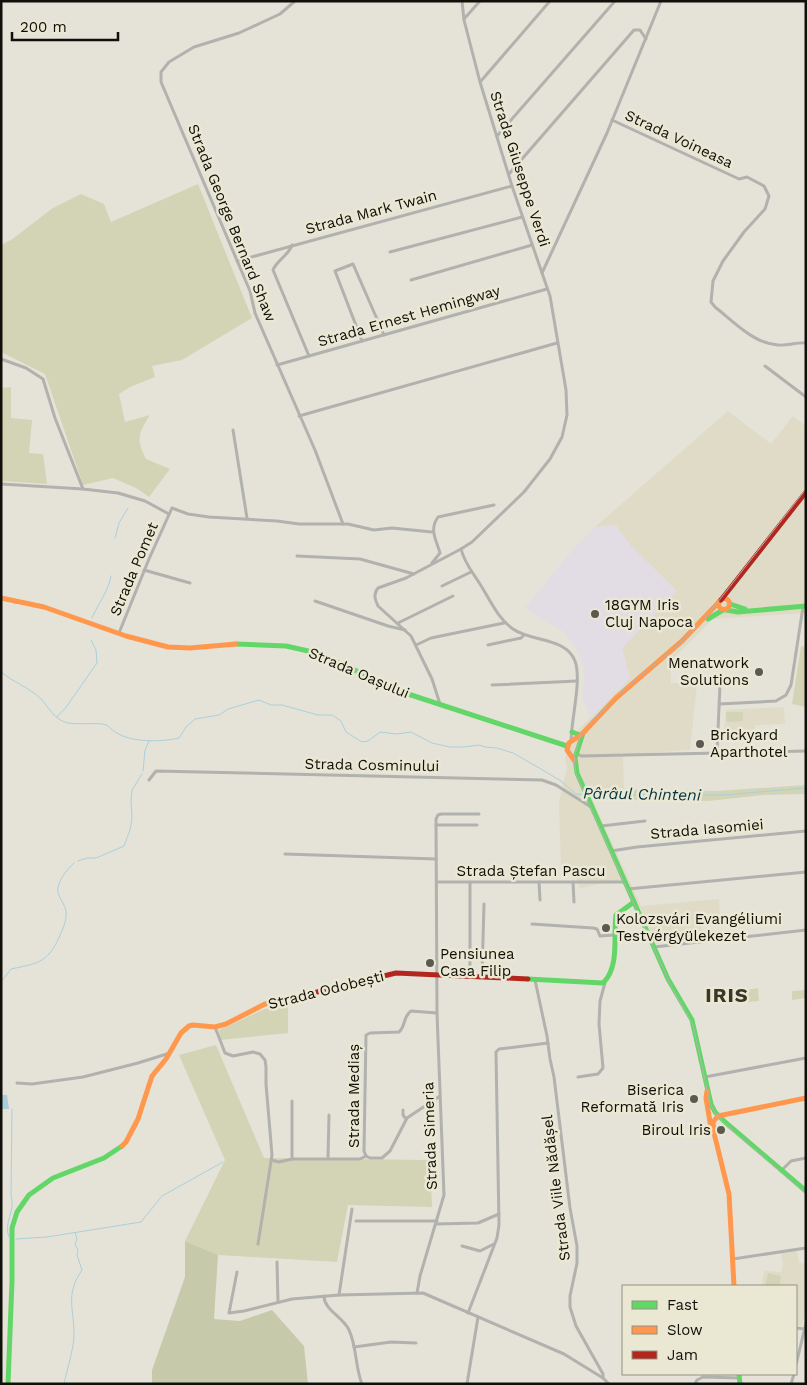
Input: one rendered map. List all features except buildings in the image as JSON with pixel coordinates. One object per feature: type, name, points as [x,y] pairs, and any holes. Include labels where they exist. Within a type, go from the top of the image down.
[{"type":"main road","points":[[569,752],[573,743],[618,696],[676,647],[703,621],[806,492]]},
{"type":"main road","points":[[703,621],[728,608],[732,585]]},
{"type":"main road","name":"Strada Oașului","points":[[1,598],[42,606],[119,633],[182,649],[228,644],[302,649],[321,654],[403,693],[540,735],[573,743]]},
{"type":"main road","points":[[719,601],[726,599],[729,603],[746,610]]},
{"type":"main road","points":[[719,601],[719,608],[738,612],[804,606]]},
{"type":"main road","points":[[572,732],[581,734]]},
{"type":"main road","points":[[573,743],[576,753],[574,760],[575,770],[580,782],[673,988],[694,1024],[707,1090],[716,1113],[806,1191]]},
{"type":"main road","points":[[569,752],[576,753]]},
{"type":"main road","points":[[569,752],[574,760]]},
{"type":"main road","points":[[605,983],[612,967],[617,913],[634,902]]},
{"type":"main road","name":"Strada Odobești","points":[[8,1384],[12,1228],[17,1212],[29,1195],[42,1184],[104,1158],[118,1150],[126,1142],[138,1119],[152,1076],[189,1026],[215,1027],[226,1024],[264,1004],[396,973],[605,983]]},
{"type":"main road","points":[[707,1090],[706,1098],[709,1118],[711,1129],[714,1133]]},
{"type":"main road","points":[[709,1118],[716,1113],[806,1098]]},
{"type":"main road","points":[[716,1113],[713,1123],[714,1133],[729,1194],[734,1285]]},
{"type":"street","name":"Strada George Bernard Shaw","points":[[295,1],[280,14],[239,34],[194,47],[169,62],[161,72],[162,82],[250,292],[255,313],[315,450],[343,524]]},
{"type":"street","name":"Strada Giuseppe Verdi","points":[[398,623],[378,606],[374,600],[375,592],[378,588],[414,574],[472,542],[524,492],[557,448],[564,429],[568,402],[547,289],[522,217],[480,82],[464,20],[462,1]]},
{"type":"street","points":[[464,20],[480,1]]},
{"type":"street","points":[[480,82],[550,1]]},
{"type":"street","points":[[497,137],[615,1]]},
{"type":"street","points":[[542,274],[612,120],[661,1]]},
{"type":"street","points":[[509,174],[634,30],[640,30],[646,39]]},
{"type":"street","name":"Strada Voineasa","points":[[612,120],[739,179],[747,177],[767,188],[769,198],[765,209],[744,232],[723,261],[713,280],[712,302],[715,307],[752,336],[781,345],[795,342],[806,343]]},
{"type":"street","name":"Strada Mark Twain","points":[[236,261],[512,186]]},
{"type":"street","points":[[390,252],[522,217]]},
{"type":"street","points":[[292,245],[292,248],[273,270],[309,356]]},
{"type":"street","points":[[411,280],[532,245]]},
{"type":"street","points":[[362,341],[334,271],[353,264],[384,335]]},
{"type":"street","name":"Strada Ernest Hemingway","points":[[277,365],[547,289]]},
{"type":"street","points":[[299,416],[557,343]]},
{"type":"street","points":[[1,359],[26,368],[43,379],[55,418],[83,489]]},
{"type":"street","points":[[765,366],[806,397]]},
{"type":"street","points":[[233,430],[247,518]]},
{"type":"street","name":"Strada Pomet","points":[[1,484],[118,493],[137,498],[169,514],[119,633]]},
{"type":"street","points":[[431,564],[440,553],[432,532],[434,522],[438,516],[494,504]]},
{"type":"street","points":[[169,514],[172,508],[188,514],[209,517],[247,518],[299,524],[343,524],[374,530],[392,528],[432,532]]},
{"type":"street","points":[[461,549],[471,572],[505,622],[524,635],[551,642],[565,649],[575,660],[577,681],[572,732],[573,743]]},
{"type":"street","points":[[297,556],[360,559],[414,574]]},
{"type":"street","points":[[144,570],[190,583]]},
{"type":"street","points":[[442,586],[471,572]]},
{"type":"street","points":[[440,705],[432,679],[416,645],[411,636],[398,623],[453,596]]},
{"type":"street","points":[[315,601],[388,626],[406,630]]},
{"type":"street","points":[[719,704],[776,701],[786,695],[790,685],[804,606]]},
{"type":"street","points":[[416,645],[430,638],[505,622]]},
{"type":"street","points":[[488,644],[519,638],[524,635]]},
{"type":"street","points":[[492,685],[577,681]]},
{"type":"street","points":[[717,752],[720,685]]},
{"type":"street","points":[[576,753],[582,756],[806,751]]},
{"type":"street","name":"Strada Cosminului","points":[[149,780],[156,771],[542,780],[556,785],[590,805]]},
{"type":"street","points":[[477,825],[436,825],[437,816],[441,814],[479,814]]},
{"type":"street","points":[[600,826],[644,821]]},
{"type":"street","name":"Strada Simeria","points":[[417,1293],[420,1276],[444,1195],[437,1013],[436,825]]},
{"type":"street","name":"Strada Iasomiei","points":[[612,851],[806,831]]},
{"type":"street","points":[[285,854],[436,859]]},
{"type":"street","points":[[628,889],[806,872]]},
{"type":"street","name":"Strada Ștefan Pascu","points":[[437,882],[625,882]]},
{"type":"street","points":[[470,882],[470,976]]},
{"type":"street","points":[[539,882],[540,900]]},
{"type":"street","points":[[573,882],[574,902]]},
{"type":"street","points":[[482,976],[484,904]]},
{"type":"street","points":[[532,924],[593,928],[597,929],[600,936],[614,935]]},
{"type":"street","points":[[654,947],[806,930]]},
{"type":"street","name":"Strada Viile Nădășel","points":[[535,980],[556,1089],[570,1208],[577,1246],[577,1263],[570,1296],[570,1307],[576,1326],[604,1374],[603,1378],[609,1384]]},
{"type":"street","points":[[578,1077],[598,1074],[603,1068],[599,1024],[600,1001],[605,983]]},
{"type":"street","name":"Strada Mediaș","points":[[366,1156],[364,1151],[366,1035],[370,1033],[399,1032],[405,1025],[407,1015],[411,1011],[437,1013]]},
{"type":"street","points":[[215,1027],[225,1053],[233,1056],[253,1052],[260,1054],[265,1060],[271,1160],[258,1244]]},
{"type":"street","points":[[468,1313],[498,1232],[496,1052],[499,1049],[548,1043]]},
{"type":"street","points":[[17,1084],[32,1084],[83,1077],[170,1053]]},
{"type":"street","points":[[705,1077],[806,1058]]},
{"type":"street","points":[[271,1160],[279,1162],[292,1159],[360,1158],[366,1156],[380,1158],[385,1156],[392,1147],[406,1119],[440,1096]]},
{"type":"street","points":[[292,1101],[292,1159]]},
{"type":"street","points":[[403,1110],[403,1115],[406,1119]]},
{"type":"street","points":[[328,1158],[329,1115]]},
{"type":"street","points":[[781,1171],[790,1161],[806,1158]]},
{"type":"street","points":[[339,1295],[352,1209]]},
{"type":"street","points":[[356,1221],[478,1224],[499,1214]]},
{"type":"street","points":[[462,1246],[480,1251],[494,1244]]},
{"type":"street","points":[[733,1259],[806,1248]]},
{"type":"street","points":[[277,1262],[278,1302]]},
{"type":"street","points":[[237,1272],[229,1313],[278,1302],[324,1296],[417,1293],[430,1296],[564,1354],[603,1378]]},
{"type":"street","points":[[324,1296],[324,1300],[329,1308],[345,1322],[352,1338],[357,1370],[362,1384]]},
{"type":"street","points":[[467,1384],[478,1317]]},
{"type":"street","points":[[797,1361],[806,1323]]},
{"type":"street","points":[[354,1347],[391,1342],[416,1343]]},
{"type":"street","points":[[695,1384],[698,1379],[703,1377],[740,1378]]},
{"type":"shaded area","points":[[728,411],[771,444],[793,416],[806,426],[806,613],[713,619],[671,662],[671,683],[697,684],[690,750],[623,755],[624,790],[590,790],[592,799],[641,906],[719,899],[720,917],[701,924],[702,935],[697,939],[656,944],[640,908],[622,880],[580,888],[576,878],[561,870],[559,802],[567,768],[565,759],[569,743],[577,731],[630,678],[622,648],[677,591],[631,546],[616,525],[595,527]]},
{"type":"shaded area","points":[[616,525],[631,546],[678,591],[622,648],[630,678],[590,718],[582,696],[584,682],[583,666],[576,648],[564,632],[525,608],[571,552],[595,527]]},
{"type":"shaded area","points":[[784,707],[785,724],[755,725],[755,731],[724,733],[726,710]]},
{"type":"shaded area","points":[[797,1251],[799,1263],[806,1264],[806,1311],[802,1326],[797,1325],[797,1285],[762,1285],[764,1271],[781,1272],[783,1265],[781,1253]]},
{"type":"green space","points":[[198,184],[252,318],[182,360],[152,366],[155,377],[130,387],[119,394],[125,422],[150,415],[140,437],[146,459],[170,469],[149,497],[136,488],[113,478],[83,485],[45,374],[1,352],[1,245],[11,240],[53,208],[81,194],[104,204],[111,222]]},
{"type":"green space","points":[[11,387],[11,418],[32,420],[29,453],[43,454],[47,484],[1,481],[1,388]]},
{"type":"green space","points":[[801,646],[806,647],[806,707],[792,704]]},
{"type":"green space","points":[[726,712],[743,712],[743,721],[727,722]]},
{"type":"green space","points":[[806,785],[806,794],[763,795],[708,801],[592,799],[590,789],[718,791]]},
{"type":"green space","points":[[758,988],[759,1001],[747,1002],[746,990]]},
{"type":"green space","points":[[806,990],[806,998],[792,1000],[792,991]]},
{"type":"green space","points":[[284,1003],[288,1006],[288,1033],[221,1040],[219,1030],[265,1009]]},
{"type":"green space","points":[[216,1045],[264,1158],[430,1160],[432,1207],[348,1205],[337,1262],[218,1255],[185,1241],[225,1160],[179,1055]]},
{"type":"green space","points":[[185,1241],[218,1255],[214,1319],[240,1321],[272,1310],[304,1346],[308,1384],[152,1384],[152,1370],[185,1277]]},
{"type":"green space","points":[[768,1273],[781,1276],[779,1285],[765,1285]]},
{"type":"water","points":[[1,1095],[7,1095],[9,1109],[1,1109]]},
{"type":"waterway","points":[[115,538],[119,523],[128,508]]},
{"type":"waterway","points":[[92,618],[106,592],[111,576]]},
{"type":"waterway","points":[[57,717],[97,663],[96,650],[91,640]]},
{"type":"waterway","name":"Pârâul Chinteni","points":[[1,672],[35,694],[55,716],[63,721],[72,724],[103,724],[122,736],[138,740],[155,741],[179,738],[186,727],[195,719],[219,715],[228,709],[259,700],[271,705],[282,705],[318,715],[332,715],[341,721],[346,732],[362,742],[368,741],[380,732],[397,734],[411,732],[432,743],[450,747],[479,745],[497,748],[513,753],[541,769],[561,781],[576,794],[585,795]]},
{"type":"waterway","points":[[143,771],[145,750],[149,741]]},
{"type":"waterway","points":[[78,861],[96,858],[124,846],[132,818],[132,790],[142,774]]},
{"type":"waterway","name":"Pârâul Chinteni","points":[[589,795],[724,795],[806,788]]},
{"type":"waterway","points":[[1,982],[11,969],[36,963],[48,956],[57,943],[66,917],[66,911],[58,889],[65,872],[74,863]]},
{"type":"waterway","points":[[9,1237],[7,1227],[12,1206],[12,1109]]},
{"type":"waterway","points":[[16,1239],[47,1237],[141,1222],[162,1196],[223,1162]]},
{"type":"waterway","points":[[64,1384],[74,1340],[72,1294],[82,1270],[77,1255],[75,1233]]},
{"type":"tram line","points":[[806,489],[703,621],[676,647],[617,695],[585,729],[581,734],[574,758],[576,774],[605,840],[672,988],[693,1025],[710,1103],[715,1113],[806,1194]]},
{"type":"traffic: fast","points":[[730,604],[745,609]]},
{"type":"traffic: fast","points":[[726,610],[738,612],[806,606]]},
{"type":"traffic: fast","points":[[708,619],[723,610]]},
{"type":"traffic: fast","points":[[236,644],[286,646],[317,653],[405,693],[567,746]]},
{"type":"traffic: fast","points":[[572,732],[580,735]]},
{"type":"traffic: fast","points":[[583,733],[575,758],[577,773],[668,979],[692,1020],[711,1104],[715,1112],[725,1122],[806,1191]]},
{"type":"traffic: fast","points":[[528,979],[603,983],[612,969],[614,960],[616,915],[634,902]]},
{"type":"traffic: fast","points":[[8,1384],[12,1228],[17,1212],[29,1195],[53,1178],[104,1158],[122,1146]]},
{"type":"traffic: fast","points":[[739,1375],[740,1384]]},
{"type":"traffic: slow","points":[[1,598],[44,607],[126,636],[168,647],[190,648],[236,644]]},
{"type":"traffic: slow","points":[[724,598],[730,604],[724,610],[718,604],[724,598]]},
{"type":"traffic: slow","points":[[574,760],[567,750],[569,743],[582,734],[616,698],[682,641],[718,603]]},
{"type":"traffic: slow","points":[[122,1146],[138,1119],[152,1076],[166,1059],[181,1033],[193,1025],[215,1027],[226,1024],[265,1004],[284,1000]]},
{"type":"traffic: slow","points":[[707,1091],[706,1098],[711,1128]]},
{"type":"traffic: slow","points":[[734,1285],[729,1194],[713,1122],[718,1116],[806,1098]]},
{"type":"traffic: jam","points":[[721,600],[806,492]]},
{"type":"traffic: jam","points":[[284,1000],[396,973],[528,979]]},
{"type":"place","name":"18GYM Iris Cluj Napoca","points":[[595,614]]},
{"type":"place","name":"Menatwork Solutions","points":[[759,672]]},
{"type":"place","name":"Brickyard Aparthotel","points":[[700,744]]},
{"type":"place","name":"Kolozsvári Evangéliumi Testvérgyülekezet","points":[[606,928]]},
{"type":"place","name":"Pensiunea Casa Filip","points":[[430,963]]},
{"type":"place","name":"Biserica Reformată Iris","points":[[694,1099]]},
{"type":"place","name":"Biroul Iris","points":[[721,1130]]},
{"type":"district","name":"IRIS","points":[[727,995]]}]
